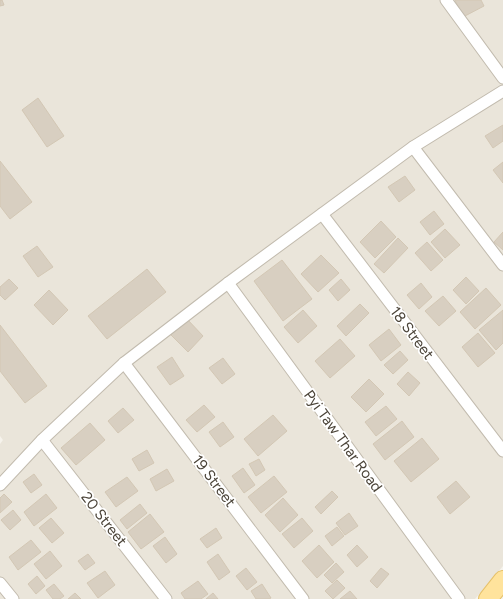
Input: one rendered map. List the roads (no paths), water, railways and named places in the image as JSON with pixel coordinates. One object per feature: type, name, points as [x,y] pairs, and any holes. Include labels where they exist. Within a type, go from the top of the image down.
[{"type":"main road","points":[[488,599],[503,580]]},
{"type":"street","points":[[446,0],[503,78]]},
{"type":"street","points":[[1,479],[124,363],[228,283],[413,147],[503,91]]},
{"type":"street","points":[[413,147],[503,265]]},
{"type":"street","name":"18 Street","points":[[322,214],[503,451]]},
{"type":"street","name":"Pyi Taw Thar Road","points":[[228,283],[459,599]]},
{"type":"street","name":"19 Street","points":[[124,363],[303,599]]},
{"type":"street","name":"20 Street","points":[[42,440],[166,599]]},
{"type":"street","points":[[0,583],[13,599]]}]
